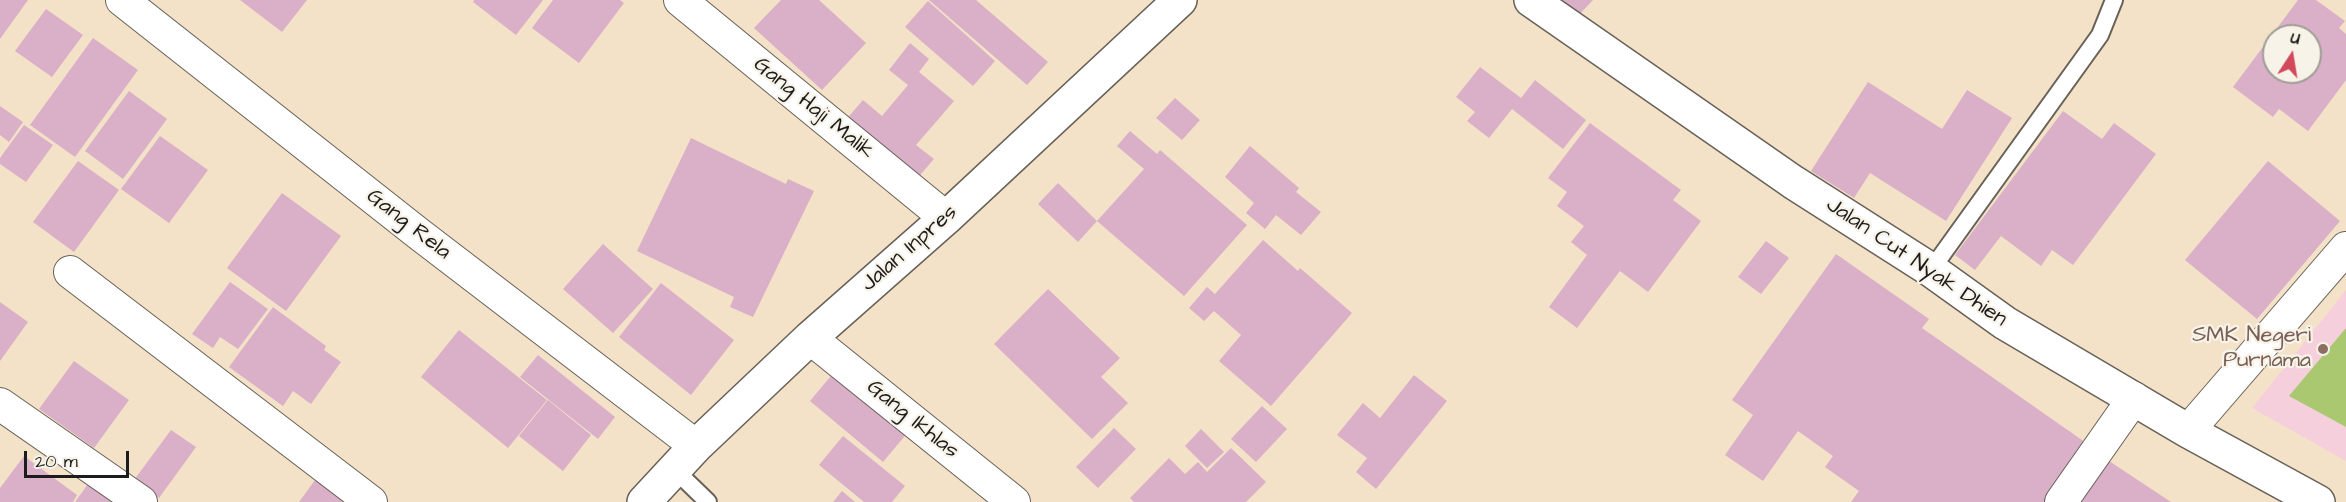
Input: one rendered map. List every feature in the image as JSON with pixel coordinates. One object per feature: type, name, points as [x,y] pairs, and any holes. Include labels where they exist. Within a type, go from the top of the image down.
[{"type":"main road","name":"Jalan Inpres","points":[[644,502],[685,458],[810,338],[946,218],[1180,0]]},
{"type":"main road","name":"Jalan Cut Nyak Dhien","points":[[1531,0],[1793,182],[1930,270],[2005,323],[2188,431],[2318,502]]},
{"type":"street","name":"Gang Rela","points":[[122,0],[419,234],[685,458]]},
{"type":"street","name":"Gang Haji Malik","points":[[680,0],[946,218]]},
{"type":"street","points":[[2188,431],[2346,248]]},
{"type":"street","points":[[70,272],[371,502]]},
{"type":"street","name":"Gang Ikhlas","points":[[810,338],[1014,502]]},
{"type":"street","points":[[2061,502],[2134,398]]},
{"type":"street","points":[[0,404],[141,502]]},
{"type":"lane","points":[[1930,270],[2100,35],[2114,0]]},
{"type":"lane","points":[[685,458],[708,502]]},
{"type":"shaded area","name":"SMK Negeri Purnama","points":[[2346,290],[2346,461],[2252,408]]},
{"type":"green space","points":[[2346,328],[2346,427],[2289,396]]},
{"type":"building","points":[[0,0],[28,0],[0,39]]},
{"type":"building","points":[[240,0],[307,0],[282,32]]},
{"type":"building","points":[[474,0],[543,0],[516,35],[473,2]]},
{"type":"building","points":[[553,0],[620,0],[624,3],[579,63],[532,28]]},
{"type":"building","points":[[781,0],[819,0],[866,43],[822,90],[754,28]]},
{"type":"building","points":[[929,0],[976,0],[1048,62],[1027,85]]},
{"type":"building","points":[[1564,0],[1593,0],[1577,17],[1562,2]]},
{"type":"building","points":[[2298,0],[2316,0],[2345,21],[2339,28],[2346,34],[2346,80],[2308,131],[2279,109],[2273,117],[2233,87],[2262,48],[2262,84],[2322,84],[2322,24],[2280,24]]},
{"type":"building","points":[[928,1],[995,61],[973,86],[905,27]]},
{"type":"building","points":[[46,9],[83,35],[52,77],[15,51]]},
{"type":"building","points":[[93,38],[138,70],[75,157],[30,125]]},
{"type":"building","points":[[910,43],[929,59],[919,72],[954,101],[916,145],[934,159],[915,181],[844,122],[863,100],[882,116],[908,85],[889,70]]},
{"type":"building","points":[[1480,67],[1521,98],[1535,80],[1586,120],[1563,149],[1512,109],[1489,138],[1467,121],[1475,112],[1456,97]]},
{"type":"building","points":[[1868,82],[1942,129],[1967,90],[2012,118],[1946,221],[1870,173],[1854,198],[1811,171]]},
{"type":"building","points":[[129,91],[167,119],[123,179],[85,151]]},
{"type":"building","points":[[1175,98],[1200,120],[1182,140],[1156,118]]},
{"type":"building","points":[[0,106],[23,122],[9,142],[0,135]]},
{"type":"building","points":[[2063,111],[2102,139],[2114,123],[2156,154],[2073,265],[2052,250],[2041,266],[2001,236],[1975,270],[1955,255]]},
{"type":"building","points":[[1590,123],[1681,190],[1673,200],[1701,221],[1648,292],[1620,271],[1577,328],[1549,307],[1587,255],[1571,242],[1584,226],[1557,206],[1567,192],[1548,178]]},
{"type":"building","points":[[24,125],[53,145],[26,182],[0,164],[0,158]]},
{"type":"building","points":[[1130,131],[1157,154],[1160,150],[1247,225],[1184,296],[1097,221],[1144,169],[1117,146]]},
{"type":"building","points":[[160,136],[208,170],[169,223],[121,189]]},
{"type":"building","points":[[691,138],[786,184],[788,179],[814,191],[753,317],[730,307],[734,297],[637,251]]},
{"type":"building","points":[[1250,146],[1299,188],[1296,192],[1321,212],[1301,235],[1276,215],[1265,229],[1246,213],[1254,203],[1225,177]]},
{"type":"building","points":[[78,161],[119,190],[74,252],[33,222]]},
{"type":"building","points":[[2268,161],[2340,221],[2257,319],[2185,260]]},
{"type":"building","points":[[1058,183],[1097,221],[1078,242],[1038,204]]},
{"type":"building","points":[[282,193],[341,236],[286,311],[227,268]]},
{"type":"building","points":[[1263,240],[1298,271],[1300,268],[1352,313],[1271,406],[1219,361],[1241,335],[1214,311],[1204,321],[1189,308],[1207,287],[1215,294]]},
{"type":"building","points":[[1766,241],[1789,258],[1761,294],[1738,277]]},
{"type":"building","points":[[603,244],[653,289],[613,333],[563,289]]},
{"type":"building","points":[[1836,254],[1929,319],[1922,328],[2089,445],[2049,502],[1851,502],[1859,491],[1825,467],[1833,456],[1798,431],[1763,481],[1725,455],[1753,415],[1732,400]]},
{"type":"building","points":[[230,282],[268,309],[238,349],[220,337],[213,348],[192,334]]},
{"type":"building","points":[[661,283],[734,340],[691,395],[619,337]]},
{"type":"building","points":[[1048,289],[1120,358],[1101,377],[1128,403],[1092,439],[994,344]]},
{"type":"building","points":[[0,302],[28,322],[0,361]]},
{"type":"building","points":[[273,307],[326,346],[324,350],[341,362],[311,404],[293,391],[283,406],[229,367]]},
{"type":"building","points":[[459,330],[547,400],[508,448],[421,377]]},
{"type":"building","points":[[538,355],[615,417],[598,439],[520,377]]},
{"type":"building","points":[[74,361],[129,400],[94,448],[39,409]]},
{"type":"building","points":[[840,365],[914,425],[883,462],[810,401]]},
{"type":"building","points":[[1414,375],[1447,401],[1376,489],[1356,472],[1367,458],[1337,435],[1363,403],[1380,418]]},
{"type":"building","points":[[548,400],[591,435],[563,471],[519,436]]},
{"type":"building","points":[[1262,406],[1287,429],[1256,462],[1231,439]]},
{"type":"building","points":[[1114,428],[1136,449],[1098,488],[1076,467]]},
{"type":"building","points":[[1201,429],[1224,452],[1207,468],[1185,446]]},
{"type":"building","points":[[171,430],[196,447],[159,498],[134,480]]},
{"type":"building","points":[[843,436],[905,486],[892,502],[864,502],[819,465]]},
{"type":"building","points":[[1231,448],[1266,482],[1246,502],[1134,502],[1130,498],[1169,458],[1185,474],[1198,462],[1207,472]]},
{"type":"building","points":[[24,456],[77,495],[73,502],[0,502],[0,488]]},
{"type":"building","points":[[2103,457],[2171,502],[2073,502]]},
{"type":"building","points":[[318,476],[354,502],[299,502]]},
{"type":"building","points":[[88,484],[112,502],[75,502]]},
{"type":"building","points":[[842,491],[855,502],[833,502]]},
{"type":"place","name":"SMK Negeri Purnama","points":[[2323,349]]}]
